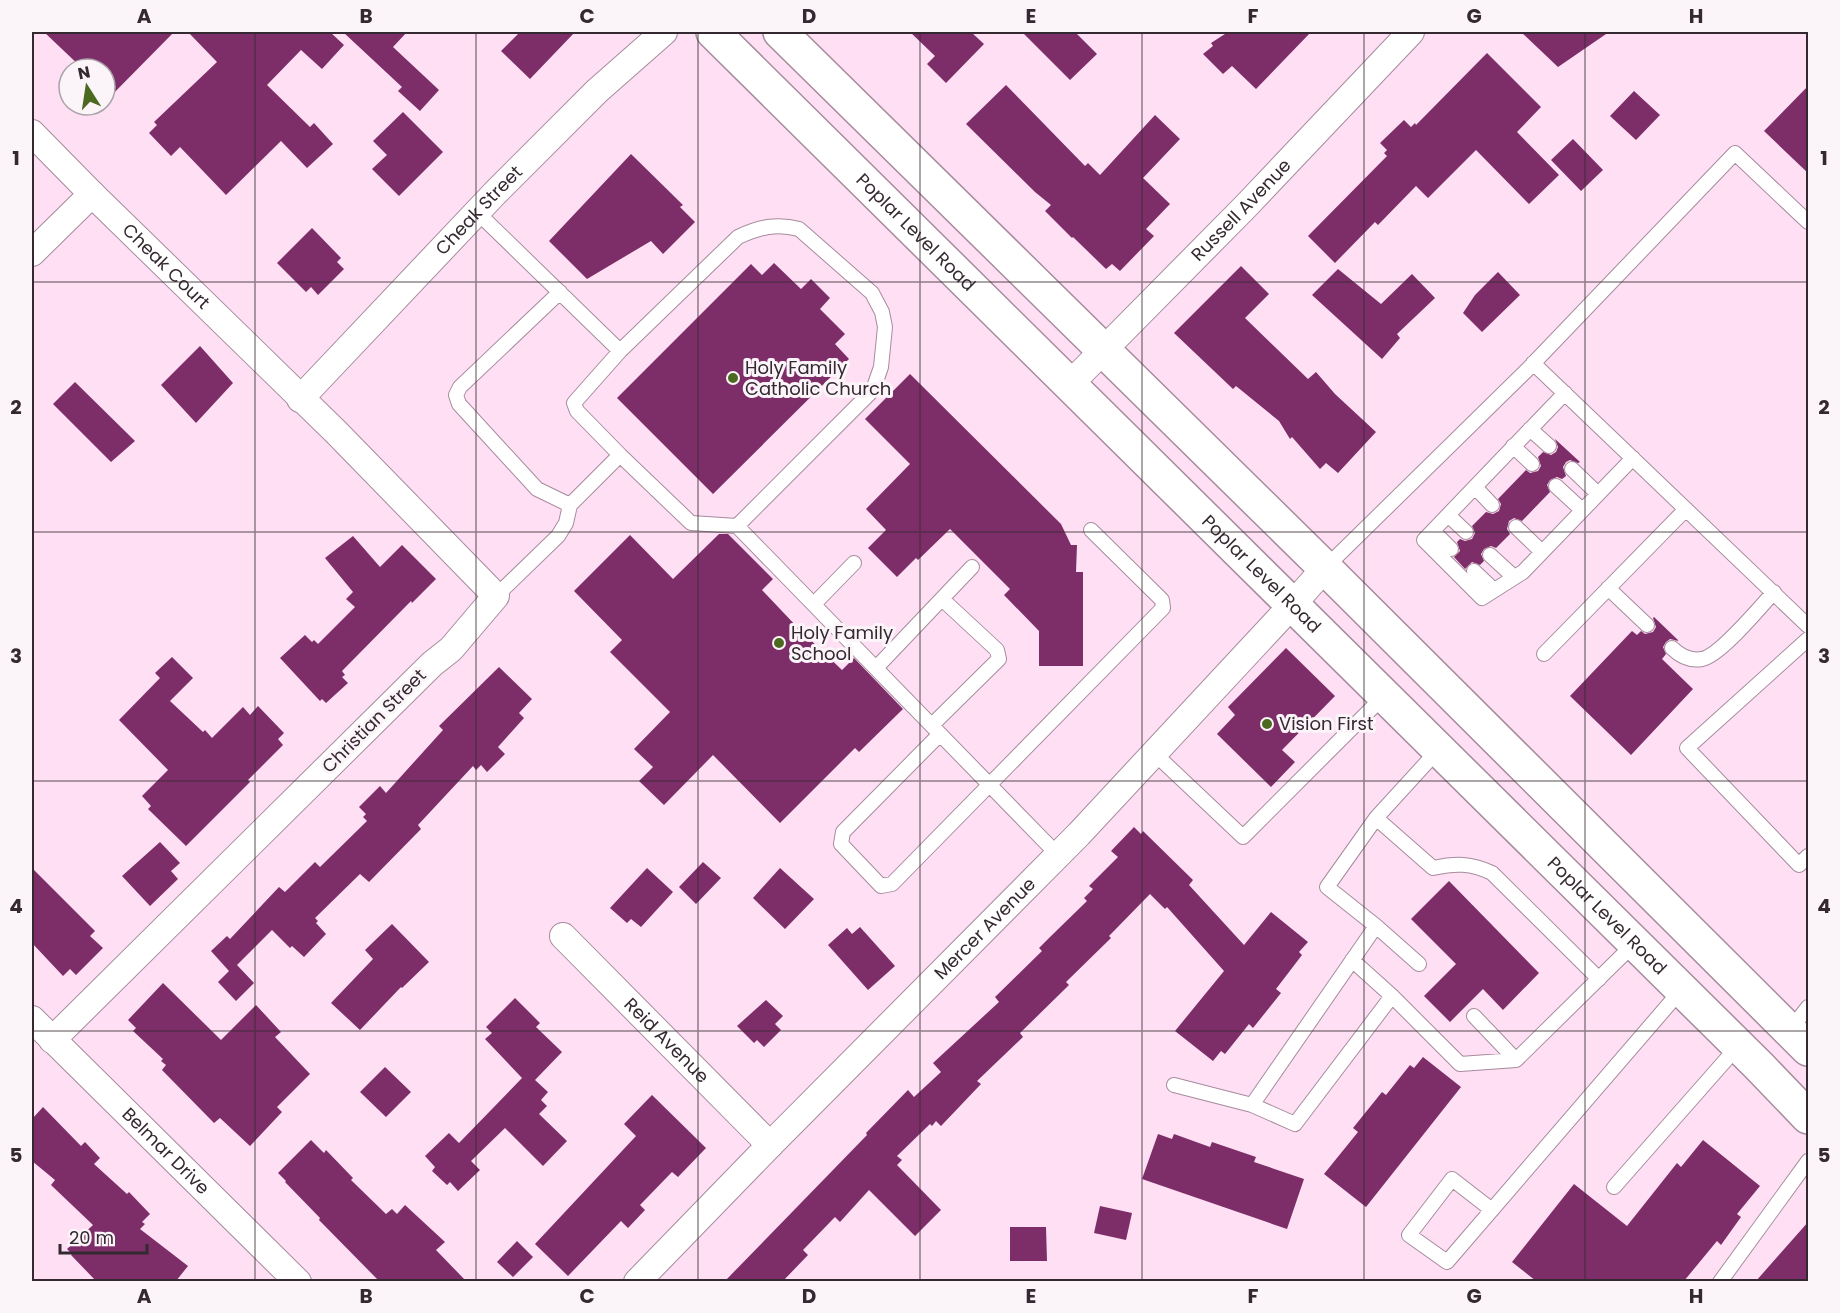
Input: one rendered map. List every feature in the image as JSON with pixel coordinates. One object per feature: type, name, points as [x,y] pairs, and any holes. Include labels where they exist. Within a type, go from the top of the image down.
[{"type":"main road","name":"Poplar Level Road","points":[[713,32],[1749,1055],[1809,1117]]},
{"type":"main road","points":[[780,32],[1325,568],[1802,1029],[1749,1055]]},
{"type":"street","name":"Cheak Street","points":[[300,399],[477,212],[597,91],[664,32]]},
{"type":"street","name":"Russell Avenue","points":[[1070,384],[1246,206],[1412,32]]},
{"type":"street","name":"Cheak Court","points":[[32,133],[300,399]]},
{"type":"street","points":[[32,254],[92,194]]},
{"type":"street","points":[[300,399],[336,432],[496,596]]},
{"type":"street","name":"Mercer Avenue","points":[[637,1281],[1058,855],[1325,568]]},
{"type":"street","name":"Christian Street","points":[[52,1040],[432,664],[451,649],[496,596]]},
{"type":"street","name":"Reid Avenue","points":[[563,936],[770,1145]]},
{"type":"street","name":"Belmar Drive","points":[[32,1020],[298,1281]]},
{"type":"lane","points":[[1325,568],[1533,363],[1736,153],[1809,222]]},
{"type":"lane","points":[[477,212],[620,351]]},
{"type":"lane","points":[[737,526],[873,390],[882,367],[885,327],[882,312],[872,293],[799,229],[786,226],[753,230],[738,237],[620,351],[574,403],[577,411],[620,456],[691,523],[737,526],[1058,855]]},
{"type":"lane","points":[[560,292],[460,387],[456,395],[459,404],[537,489],[570,505]]},
{"type":"lane","points":[[1533,363],[1809,626]]},
{"type":"lane","points":[[1565,393],[1424,540],[1482,597],[1523,572],[1633,458]]},
{"type":"lane","points":[[1530,429],[1549,446]]},
{"type":"lane","points":[[1513,446],[1532,464]]},
{"type":"lane","points":[[496,596],[558,536],[566,523],[570,505],[620,456]]},
{"type":"lane","points":[[1572,469],[1598,494]]},
{"type":"lane","points":[[1556,486],[1582,510]]},
{"type":"lane","points":[[1474,487],[1492,505]]},
{"type":"lane","points":[[1544,654],[1686,508]]},
{"type":"lane","points":[[1448,515],[1466,532]]},
{"type":"lane","points":[[1516,527],[1542,552]]},
{"type":"lane","points":[[942,599],[997,650],[999,659],[843,832],[841,843],[881,886],[892,884],[1163,608],[1162,600],[1091,530]]},
{"type":"lane","points":[[1433,531],[1451,549]]},
{"type":"lane","points":[[1490,555],[1514,577]]},
{"type":"lane","points":[[814,604],[854,563]]},
{"type":"lane","points":[[876,668],[972,567]]},
{"type":"lane","points":[[1474,571],[1494,590]]},
{"type":"lane","points":[[1608,588],[1647,625]]},
{"type":"lane","points":[[1672,648],[1680,656],[1690,659],[1703,659],[1718,651],[1774,592]]},
{"type":"lane","points":[[1809,639],[1687,748],[1799,866],[1809,856]]},
{"type":"lane","points":[[1154,753],[1243,837],[1385,695]]},
{"type":"lane","points":[[1419,964],[1327,887],[1376,818],[1439,749]]},
{"type":"lane","points":[[1376,818],[1433,868],[1453,864],[1478,866],[1492,873],[1599,979]]},
{"type":"lane","points":[[1252,1105],[1376,926]]},
{"type":"lane","points":[[1352,960],[1392,996],[1460,1064],[1516,1060],[1635,943]]},
{"type":"lane","points":[[1492,1210],[1452,1179],[1409,1235],[1447,1262],[1492,1210],[1682,989]]},
{"type":"lane","points":[[1174,1085],[1252,1105],[1295,1124],[1392,996]]},
{"type":"lane","points":[[1474,1016],[1516,1060]]},
{"type":"lane","points":[[1614,1187],[1749,1055]]},
{"type":"lane","points":[[1720,1281],[1809,1161]]},
{"type":"building","points":[[44,32],[174,32],[117,90],[117,57],[70,57]]},
{"type":"building","points":[[188,32],[330,32],[344,45],[322,69],[301,50],[267,85],[310,127],[314,123],[333,144],[307,168],[281,141],[226,195],[180,147],[171,156],[149,133],[157,125],[154,122],[217,62]]},
{"type":"building","points":[[343,32],[407,32],[393,47],[439,90],[420,111],[398,91],[402,87]]},
{"type":"building","points":[[520,32],[575,32],[530,79],[501,51]]},
{"type":"building","points":[[910,32],[971,32],[984,44],[946,83],[927,64],[935,56]]},
{"type":"building","points":[[1022,32],[1075,32],[1097,54],[1070,80]]},
{"type":"building","points":[[1228,32],[1311,32],[1256,89],[1232,66],[1223,74],[1203,54],[1213,46],[1211,43]]},
{"type":"building","points":[[1521,32],[1609,32],[1558,67]]},
{"type":"building","points":[[1487,53],[1541,107],[1517,132],[1559,175],[1529,204],[1476,150],[1428,198],[1416,186],[1378,225],[1375,222],[1335,263],[1308,236],[1387,156],[1384,153],[1387,150],[1380,143],[1404,120],[1411,127],[1415,123],[1416,125]]},
{"type":"building","points":[[1006,85],[1085,166],[1088,163],[1100,175],[1155,115],[1180,139],[1143,178],[1170,204],[1146,229],[1154,236],[1120,271],[1112,264],[1106,269],[1072,238],[1045,211],[1051,205],[966,124]]},
{"type":"building","points":[[1809,85],[1809,174],[1764,131]]},
{"type":"building","points":[[1634,91],[1660,115],[1636,140],[1610,116]]},
{"type":"building","points":[[403,112],[443,152],[399,196],[372,169],[387,155],[373,141]]},
{"type":"building","points":[[1573,139],[1603,170],[1581,191],[1551,160]]},
{"type":"building","points":[[631,154],[683,205],[680,207],[695,222],[663,254],[651,241],[587,279],[549,241]]},
{"type":"building","points":[[312,228],[341,258],[337,262],[344,269],[318,295],[311,287],[306,292],[277,263]]},
{"type":"building","name":"Holy Family Catholic Church","points":[[774,263],[801,289],[811,279],[830,298],[820,309],[845,334],[835,344],[849,359],[713,494],[617,398],[751,264],[762,275]]},
{"type":"building","points":[[1241,266],[1269,294],[1245,318],[1308,379],[1316,372],[1335,394],[1376,432],[1338,473],[1326,463],[1320,469],[1292,437],[1290,439],[1279,421],[1236,386],[1233,389],[1174,333]]},
{"type":"building","points":[[1338,269],[1381,304],[1412,274],[1435,298],[1397,334],[1400,338],[1382,359],[1312,295]]},
{"type":"building","points":[[1498,272],[1520,295],[1482,332],[1463,313],[1475,295]]},
{"type":"building","points":[[200,346],[233,383],[196,423],[161,385]]},
{"type":"building","points":[[910,374],[1061,524],[1071,545],[1077,545],[1076,572],[1083,572],[1083,666],[1039,666],[1039,631],[1004,595],[1010,589],[950,529],[897,577],[868,548],[886,530],[866,509],[910,464],[865,419]]},
{"type":"building","points":[[75,382],[135,441],[111,462],[53,404]]},
{"type":"building","points":[[1555,439],[1580,462],[1570,460],[1566,462],[1563,467],[1566,476],[1562,479],[1557,477],[1550,480],[1547,485],[1550,492],[1522,521],[1514,518],[1509,521],[1507,529],[1510,534],[1496,548],[1491,546],[1484,549],[1481,554],[1484,561],[1480,565],[1472,562],[1465,569],[1454,557],[1460,551],[1457,542],[1460,539],[1465,541],[1472,539],[1475,533],[1472,526],[1486,512],[1493,514],[1499,511],[1501,504],[1498,499],[1526,470],[1530,473],[1538,471],[1541,466],[1538,457],[1543,452],[1551,455],[1556,452],[1558,447]]},
{"type":"building","points":[[719,534],[728,534],[773,579],[762,590],[842,670],[854,658],[903,709],[859,752],[855,748],[780,823],[713,755],[664,805],[639,781],[653,767],[634,749],[670,712],[610,652],[622,640],[574,591],[630,535],[673,579]]},
{"type":"building","points":[[353,536],[380,567],[402,545],[436,579],[342,671],[345,675],[342,677],[348,683],[326,703],[322,699],[320,701],[280,658],[305,635],[318,644],[355,607],[346,599],[353,592],[325,558]]},
{"type":"building","points":[[1654,617],[1679,641],[1670,639],[1666,642],[1663,647],[1666,654],[1662,659],[1693,689],[1631,755],[1570,696],[1632,631],[1637,635],[1641,631],[1645,634],[1653,632],[1656,627]]},
{"type":"building","name":"Vision First","points":[[1286,648],[1335,696],[1282,750],[1295,762],[1271,787],[1217,734],[1235,715],[1228,707]]},
{"type":"building","points":[[172,657],[193,678],[170,701],[203,732],[205,730],[212,738],[243,707],[250,715],[258,706],[284,733],[278,739],[283,745],[248,780],[250,782],[186,846],[148,809],[151,806],[142,796],[168,770],[119,720],[160,678],[155,673]]},
{"type":"building","points":[[499,667],[532,699],[519,713],[524,718],[498,747],[505,754],[487,772],[481,765],[476,770],[473,766],[418,825],[421,829],[369,882],[360,874],[315,918],[318,921],[316,923],[326,934],[304,957],[292,946],[290,948],[272,930],[237,965],[254,983],[236,1001],[218,982],[229,971],[211,951],[227,936],[230,939],[279,887],[285,892],[315,862],[320,867],[367,821],[363,817],[366,814],[359,807],[380,786],[386,793],[443,730],[439,726]]},
{"type":"building","points":[[1134,827],[1141,834],[1143,831],[1193,880],[1189,885],[1244,945],[1271,912],[1308,942],[1299,952],[1302,955],[1276,989],[1281,993],[1253,1028],[1249,1024],[1225,1054],[1221,1051],[1213,1061],[1175,1031],[1224,971],[1167,907],[1165,909],[1150,894],[1109,936],[1111,938],[1066,982],[1069,985],[1020,1033],[1023,1037],[977,1081],[981,1084],[941,1126],[936,1121],[932,1126],[930,1124],[897,1156],[902,1160],[897,1165],[941,1210],[915,1236],[869,1190],[840,1222],[835,1217],[803,1250],[808,1255],[783,1281],[725,1281],[908,1090],[914,1097],[941,1072],[933,1063],[999,1002],[995,997],[1042,951],[1039,948],[1087,901],[1084,898],[1093,889],[1089,886],[1118,857],[1111,851]]},
{"type":"building","points":[[160,842],[180,863],[171,871],[178,879],[150,906],[122,876]]},
{"type":"building","points":[[703,862],[721,878],[696,904],[679,887]]},
{"type":"building","points":[[32,868],[95,931],[90,936],[103,948],[76,975],[70,969],[63,976],[32,943]]},
{"type":"building","points":[[647,868],[673,892],[641,927],[631,919],[627,923],[610,908]]},
{"type":"building","points":[[780,868],[814,899],[785,929],[753,898]]},
{"type":"building","points":[[1449,881],[1539,973],[1503,1010],[1483,989],[1450,1022],[1424,996],[1456,964],[1411,919]]},
{"type":"building","points":[[392,924],[429,962],[401,987],[360,1030],[331,1003],[373,959],[365,950]]},
{"type":"building","points":[[860,927],[895,966],[868,990],[828,945],[847,928],[852,934]]},
{"type":"building","points":[[163,983],[221,1040],[256,1005],[281,1032],[275,1037],[310,1074],[277,1107],[282,1112],[250,1146],[220,1118],[214,1123],[162,1070],[166,1065],[161,1061],[163,1059],[133,1031],[136,1028],[128,1020]]},
{"type":"building","points":[[515,998],[540,1023],[536,1027],[562,1052],[535,1080],[548,1092],[541,1100],[547,1106],[539,1114],[567,1141],[543,1166],[505,1128],[471,1161],[480,1170],[458,1191],[450,1182],[447,1185],[432,1171],[435,1167],[425,1156],[449,1133],[459,1143],[522,1078],[485,1039],[492,1033],[486,1027]]},
{"type":"building","points":[[766,1000],[783,1016],[775,1024],[781,1030],[764,1047],[757,1040],[754,1043],[737,1026]]},
{"type":"building","points":[[1423,1057],[1461,1087],[1366,1207],[1324,1174],[1358,1132],[1353,1128],[1382,1092],[1386,1095],[1410,1065],[1414,1068]]},
{"type":"building","points":[[385,1067],[411,1092],[386,1117],[360,1092]]},
{"type":"building","points":[[652,1095],[706,1148],[678,1177],[672,1172],[640,1205],[645,1210],[628,1228],[621,1221],[568,1276],[535,1244],[636,1136],[624,1124]]},
{"type":"building","points":[[43,1107],[81,1146],[85,1142],[100,1158],[94,1164],[127,1194],[129,1192],[150,1214],[142,1222],[145,1224],[140,1229],[188,1266],[176,1281],[96,1281],[71,1255],[67,1249],[93,1225],[51,1185],[55,1180],[32,1161],[32,1119]]},
{"type":"building","points":[[1158,1134],[1172,1139],[1174,1134],[1210,1147],[1212,1142],[1256,1157],[1254,1162],[1304,1179],[1287,1229],[1142,1179]]},
{"type":"building","points":[[311,1140],[324,1153],[326,1150],[353,1178],[351,1180],[386,1214],[392,1209],[397,1214],[405,1205],[445,1242],[436,1250],[466,1281],[379,1281],[319,1220],[320,1218],[278,1173]]},
{"type":"building","points":[[1703,1140],[1760,1186],[1737,1214],[1741,1217],[1721,1245],[1717,1241],[1684,1281],[1536,1281],[1512,1262],[1574,1184],[1627,1226],[1677,1163],[1681,1167]]},
{"type":"building","points":[[1100,1206],[1132,1213],[1126,1240],[1094,1233]]},
{"type":"building","points":[[1809,1221],[1809,1281],[1756,1281]]},
{"type":"building","points":[[1010,1227],[1046,1227],[1047,1261],[1010,1261]]},
{"type":"building","points":[[517,1241],[533,1257],[513,1277],[497,1262]]},
{"type":"place","name":"Holy Family Catholic Church","points":[[733,378]]},
{"type":"place","name":"Holy Family School","points":[[779,643]]},
{"type":"place","name":"Vision First","points":[[1267,724]]}]
